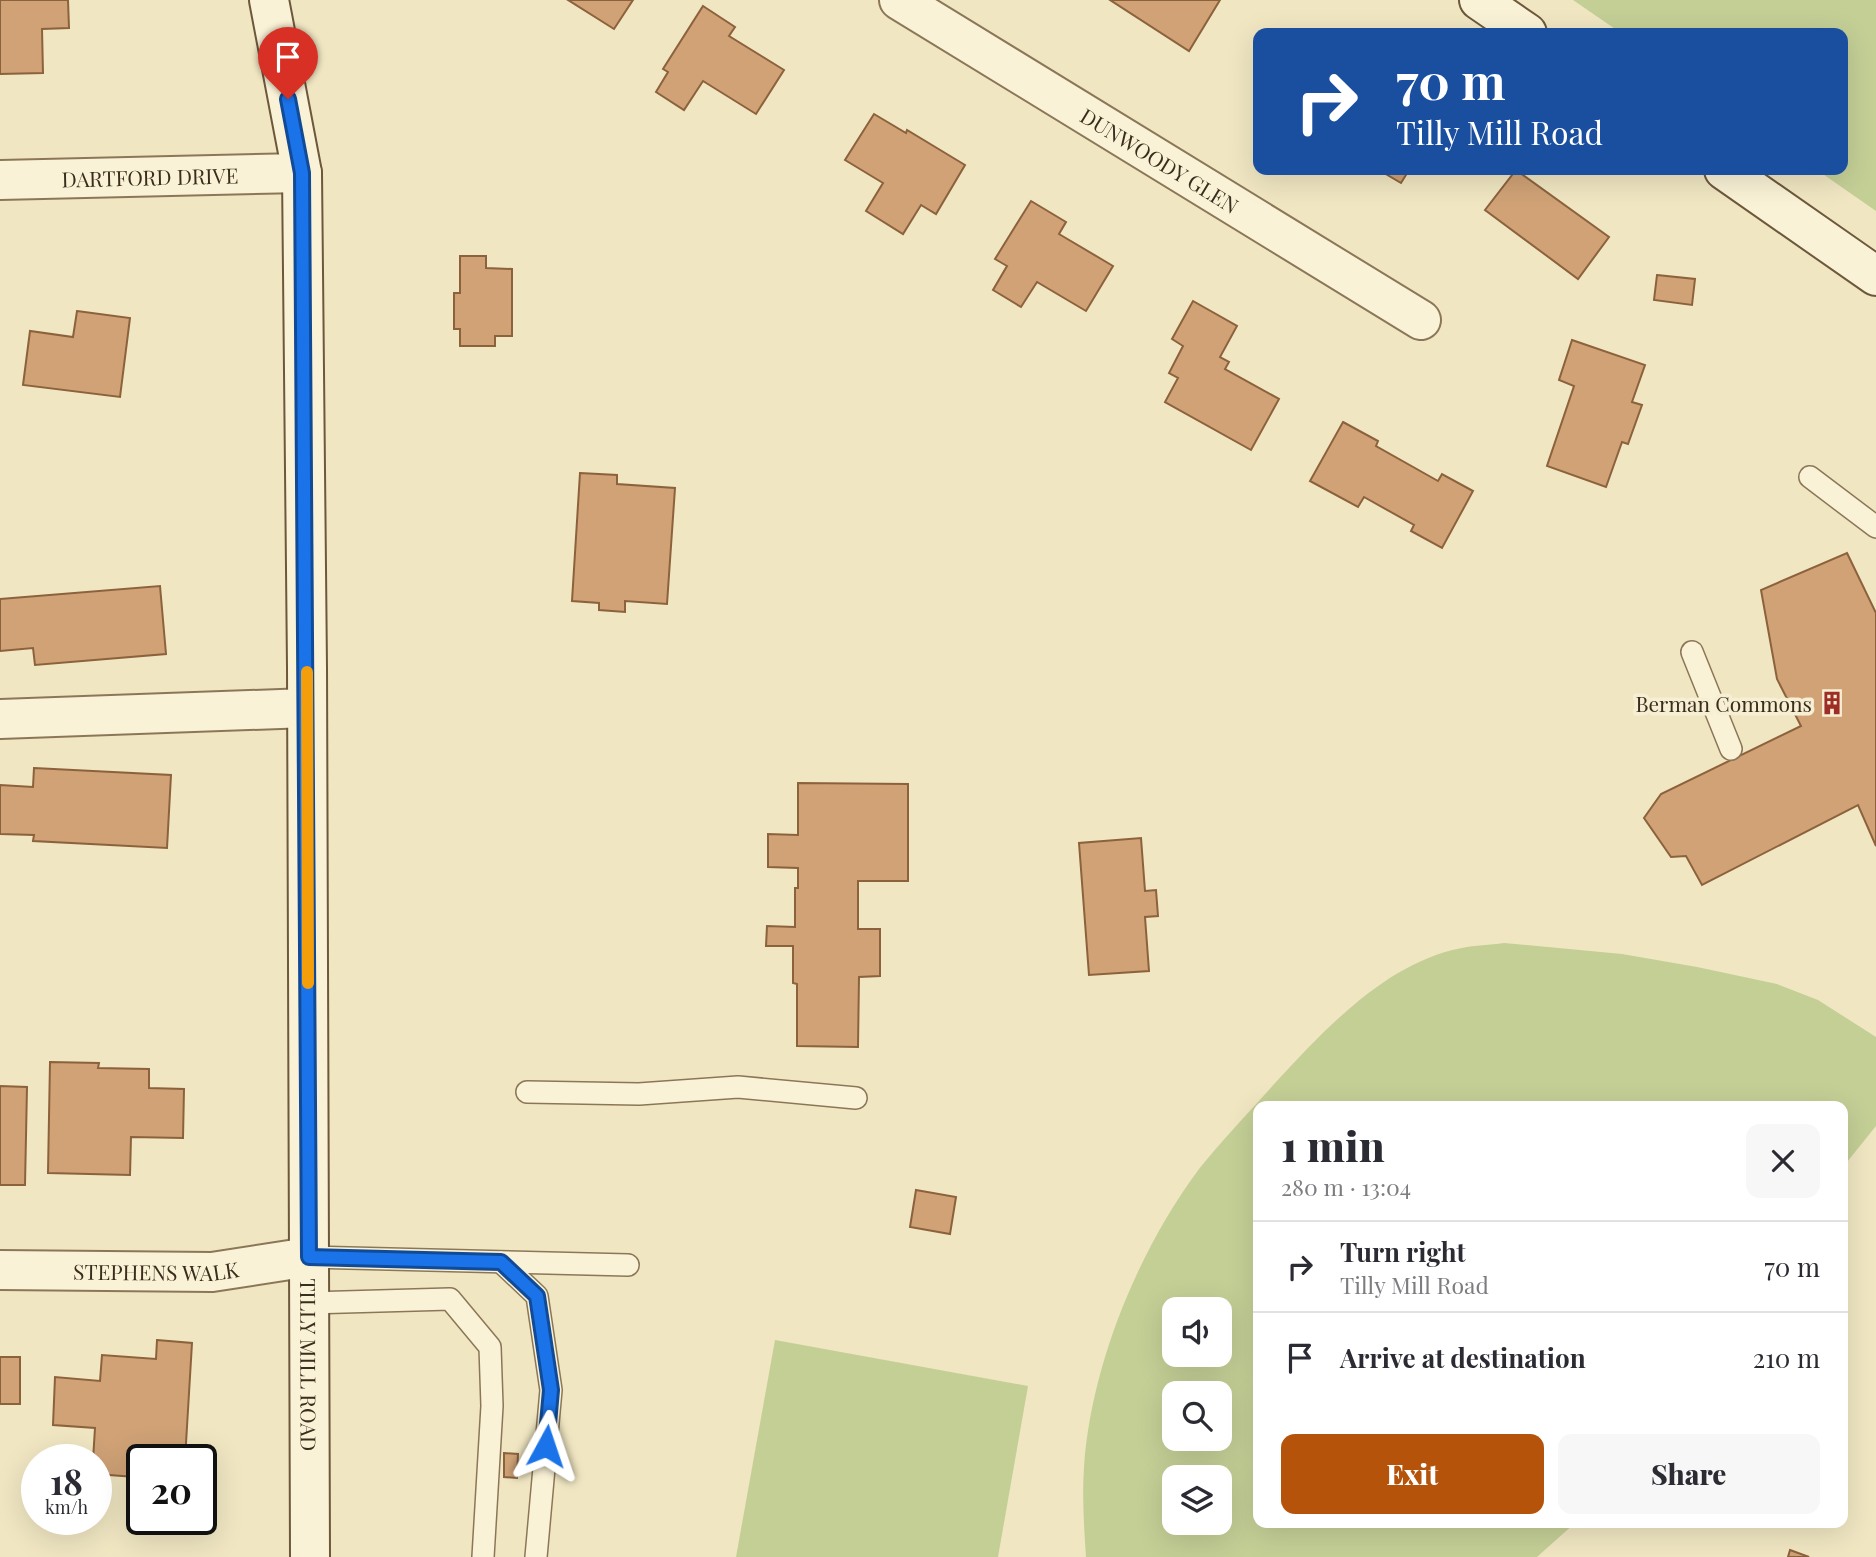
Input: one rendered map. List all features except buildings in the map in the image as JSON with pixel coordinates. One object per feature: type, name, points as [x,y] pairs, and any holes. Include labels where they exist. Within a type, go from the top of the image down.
[{"type":"street","name":"TILLY MILL ROAD","points":[[270,0],[302,173],[310,1557]]},
{"type":"street","name":"DUNWOODY GLEN","points":[[899,0],[1421,320]]},
{"type":"street","points":[[1479,0],[1520,28]]},
{"type":"street","name":"DARTFORD DRIVE","points":[[0,180],[302,173]]},
{"type":"street","points":[[1731,175],[1876,276]]},
{"type":"street","points":[[0,719],[307,708]]},
{"type":"street","name":"STEPHENS WALK","points":[[0,1270],[212,1272],[309,1257]]},
{"type":"lane","points":[[1810,477],[1876,527]]},
{"type":"lane","points":[[1692,652],[1731,749]]},
{"type":"lane","points":[[527,1092],[639,1094],[738,1087],[856,1098]]},
{"type":"lane","points":[[309,1257],[628,1265]]},
{"type":"lane","points":[[501,1262],[537,1296],[551,1390],[537,1557]]},
{"type":"lane","points":[[309,1303],[450,1299],[489,1347],[492,1406],[483,1557]]},
{"type":"green space","points":[[1573,0],[1876,0],[1876,211],[1824,175],[1848,175],[1848,28],[1614,28]]},
{"type":"green space","points":[[1504,943],[1622,954],[1777,984],[1818,1000],[1876,1037],[1876,1126],[1848,1161],[1848,1101],[1259,1101],[1315,1041],[1359,1000],[1408,967],[1467,947]]},
{"type":"green space","points":[[1253,1107],[1253,1528],[1569,1528],[1537,1557],[1086,1557],[1084,1467],[1088,1428],[1107,1350],[1121,1310],[1156,1236],[1199,1169]]},
{"type":"green space","points":[[775,1340],[1028,1386],[998,1557],[736,1557]]},
{"type":"slow traffic","points":[[307,672],[308,983]]},
{"type":"place","name":"Berman Commons","points":[[1832,703]]},
{"type":"route","points":[[288,99],[302,173],[309,1257],[501,1262],[537,1296],[551,1390],[546,1446]]}]
